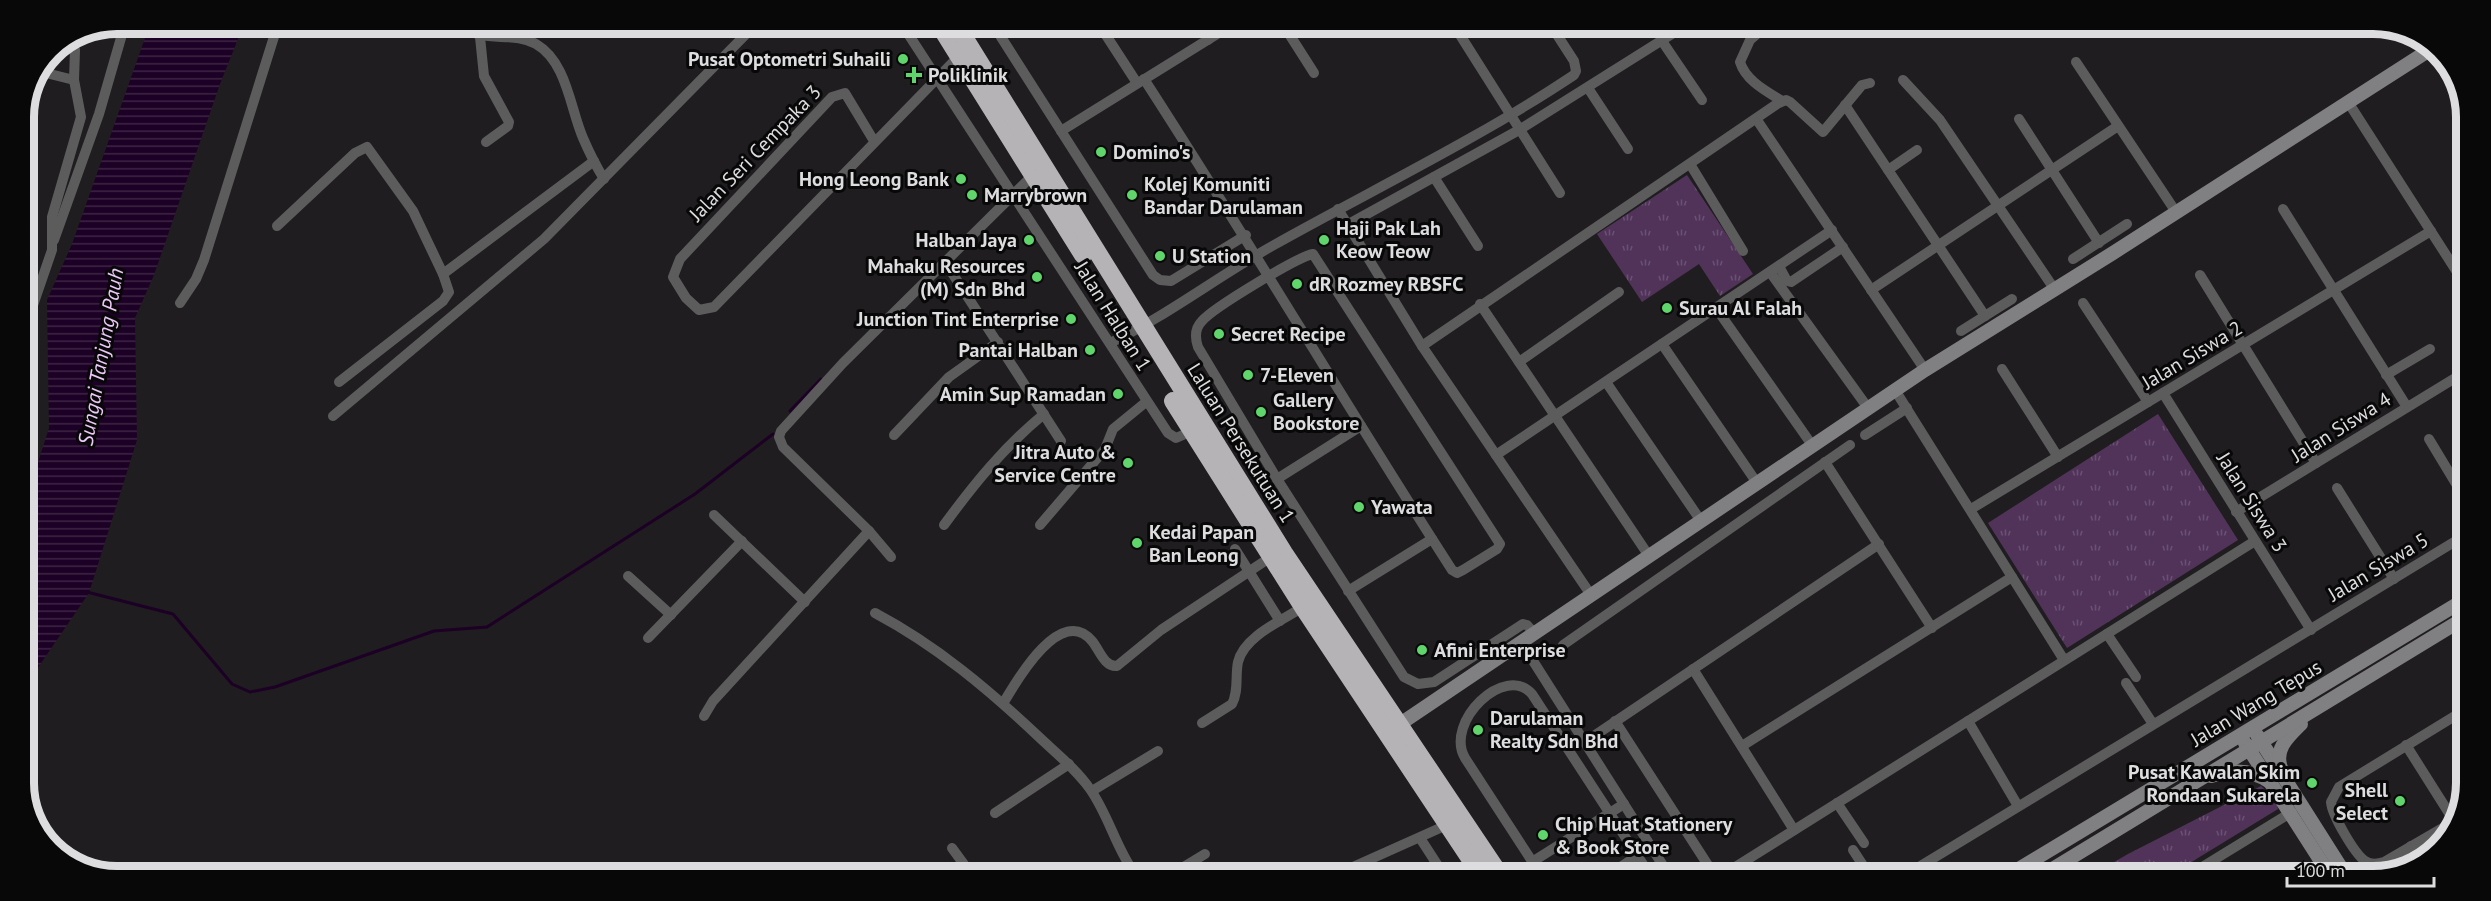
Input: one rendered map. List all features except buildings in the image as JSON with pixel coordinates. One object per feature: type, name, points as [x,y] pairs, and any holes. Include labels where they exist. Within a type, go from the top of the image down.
[{"type":"highway","name":"Laluan Persekutuan 1","points":[[945,34],[1033,175],[1335,632],[1400,724],[1494,866]]},
{"type":"highway","name":"Laluan Persekutuan 1","points":[[967,34],[1192,431],[1303,607],[1475,866]]},
{"type":"street","points":[[34,301],[99,114],[122,34]]},
{"type":"street","points":[[180,303],[196,279],[204,260],[275,34]]},
{"type":"street","points":[[476,34],[480,37],[509,35],[526,39],[548,54],[561,75],[583,138],[604,179]]},
{"type":"street","points":[[333,416],[544,239],[746,34]]},
{"type":"street","name":"Jalan Halban 1","points":[[908,34],[1170,436],[1180,437],[1192,431]]},
{"type":"street","points":[[999,34],[1153,275],[1160,280],[1171,281],[1246,235]]},
{"type":"street","points":[[1106,34],[1141,81],[1246,235],[1257,254],[1271,277],[1361,426],[1452,570],[1457,573],[1497,549],[1500,544],[1313,254],[1305,255],[1271,277],[1201,321],[1196,339],[1277,479],[1406,680],[1425,684],[1447,674],[1523,624],[1534,633]]},
{"type":"street","points":[[1205,34],[1208,40]]},
{"type":"street","points":[[1061,131],[1217,34]]},
{"type":"street","points":[[1289,34],[1314,73]]},
{"type":"street","points":[[1459,34],[1560,193]]},
{"type":"street","points":[[1110,343],[1136,330],[1257,254],[1510,117],[1576,71],[1574,61],[1557,34]]},
{"type":"street","points":[[1347,225],[1519,130],[1672,34]]},
{"type":"street","points":[[1756,34],[1750,40],[1740,62],[1743,72],[1782,101],[1790,102],[1823,132],[1862,85],[1870,83]]},
{"type":"street","points":[[480,37],[484,76],[509,122],[504,129],[486,142]]},
{"type":"street","points":[[1662,40],[1701,100]]},
{"type":"street","points":[[54,241],[52,217],[81,117],[74,80],[75,56],[73,48]]},
{"type":"street","points":[[1400,724],[1925,370],[2055,290],[2425,53]]},
{"type":"street","points":[[874,141],[959,56]]},
{"type":"street","points":[[2076,62],[2176,212]]},
{"type":"street","points":[[48,73],[74,80]]},
{"type":"street","points":[[1903,80],[1940,120],[2055,290]]},
{"type":"street","points":[[1588,88],[1628,148]]},
{"type":"street","name":"Jalan Seri Cempaka 3","points":[[837,93],[845,93],[849,97],[874,141],[714,307],[699,310],[686,298],[673,277],[680,259],[837,93]]},
{"type":"street","points":[[1422,346],[1480,304],[1757,120],[1782,101]]},
{"type":"street","points":[[2348,102],[2456,270]]},
{"type":"street","points":[[1845,105],[1985,316]]},
{"type":"street","points":[[2019,119],[2099,243]]},
{"type":"street","points":[[1757,120],[1925,370]]},
{"type":"street","points":[[1871,290],[2118,126]]},
{"type":"street","points":[[277,226],[355,153],[367,147],[417,218],[443,274],[449,292],[443,301],[339,382]]},
{"type":"street","points":[[1888,170],[1917,150]]},
{"type":"street","points":[[443,274],[594,161]]},
{"type":"street","points":[[1690,164],[1743,251]]},
{"type":"street","points":[[891,556],[869,531],[783,447],[779,437],[781,431],[843,363],[1033,175]]},
{"type":"street","points":[[1434,177],[1478,246]]},
{"type":"street","points":[[1338,209],[1422,346],[1591,595]]},
{"type":"street","points":[[2283,209],[2407,407]]},
{"type":"street","points":[[2073,259],[2127,224]]},
{"type":"street","points":[[1496,455],[1832,230]]},
{"type":"street","name":"Jalan Siswa 2","points":[[1971,509],[2431,231]]},
{"type":"street","points":[[1774,269],[1791,282],[1843,247]]},
{"type":"street","points":[[945,262],[1061,441]]},
{"type":"street","points":[[1774,269],[1868,408]]},
{"type":"street","points":[[2200,275],[2316,463]]},
{"type":"street","points":[[1519,362],[1619,292]]},
{"type":"street","points":[[1960,331],[2012,299]]},
{"type":"street","points":[[2083,303],[2148,402]]},
{"type":"street","points":[[1480,304],[1649,556]]},
{"type":"street","points":[[1716,308],[1812,445]]},
{"type":"street","points":[[894,435],[950,377],[998,342]]},
{"type":"street","points":[[1662,344],[1757,483]]},
{"type":"street","points":[[2386,375],[2430,349]]},
{"type":"street","points":[[2002,369],[2058,457]]},
{"type":"street","name":"Jalan Siswa 4","points":[[2236,512],[2456,377]]},
{"type":"street","points":[[1606,382],[1701,521]]},
{"type":"street","points":[[1895,390],[2064,660]]},
{"type":"street","name":"Jalan Siswa 3","points":[[2163,393],[2311,630]]},
{"type":"street","points":[[1040,525],[1105,449],[1113,429],[1146,402]]},
{"type":"street","points":[[1865,435],[1907,408]]},
{"type":"street","points":[[944,525],[990,464],[1018,435],[1044,414]]},
{"type":"street","points":[[1277,479],[1361,426]]},
{"type":"street","points":[[2429,439],[2456,484]]},
{"type":"street","points":[[1563,645],[1850,445]]},
{"type":"street","points":[[1825,462],[1880,544],[1932,628]]},
{"type":"street","points":[[2337,488],[2394,579]]},
{"type":"street","points":[[714,514],[805,602]]},
{"type":"street","points":[[704,716],[713,701],[869,531]]},
{"type":"street","points":[[1348,591],[1432,539]]},
{"type":"street","points":[[648,638],[742,541]]},
{"type":"street","points":[[1736,866],[2255,541]]},
{"type":"street","name":"Jalan Siswa 5","points":[[1920,866],[2456,541]]},
{"type":"street","points":[[1584,742],[1880,544]]},
{"type":"street","points":[[1235,549],[1280,621]]},
{"type":"street","points":[[1004,702],[1032,660],[1059,635],[1076,631],[1086,635],[1108,663],[1117,666],[1161,630],[1271,556]]},
{"type":"street","points":[[628,576],[671,615]]},
{"type":"street","points":[[1742,746],[2012,577]]},
{"type":"street","name":"Jalan Wang Tepus","points":[[2024,866],[2456,605]]},
{"type":"street","points":[[1202,723],[1232,704],[1240,656],[1249,644],[1303,607]]},
{"type":"street","points":[[875,614],[909,631],[947,656],[1004,702],[1069,764],[1092,791],[1130,866]]},
{"type":"street","name":"Jalan Wang Tepus","points":[[2057,866],[2456,624]]},
{"type":"street","points":[[2107,634],[2136,677]]},
{"type":"street","points":[[1521,642],[1663,866]]},
{"type":"street","points":[[1692,669],[1794,830]]},
{"type":"street","points":[[1447,674],[1456,686]]},
{"type":"street","points":[[1535,866],[1466,758],[1461,745],[1461,733],[1472,708],[1504,686],[1515,683],[1523,686],[1532,694],[1644,866]]},
{"type":"street","points":[[2126,683],[2153,724]]},
{"type":"street","points":[[2279,781],[2278,760],[2282,745],[2315,710]]},
{"type":"street","points":[[2444,827],[2384,862],[2373,864],[2361,857],[2332,808],[2335,791],[2456,715]]},
{"type":"street","points":[[1615,721],[1709,866]]},
{"type":"street","points":[[1968,721],[2018,806]]},
{"type":"street","points":[[2247,732],[2262,741],[2292,812],[2324,866]]},
{"type":"street","points":[[2247,732],[2250,749],[2279,781],[2329,847],[2340,866]]},
{"type":"street","points":[[2406,745],[2451,812]]},
{"type":"street","points":[[1092,791],[1158,751]]},
{"type":"street","points":[[995,813],[1069,764]]},
{"type":"street","points":[[2199,779],[2220,773],[2240,772],[2279,781]]},
{"type":"street","points":[[1838,802],[1864,843]]},
{"type":"street","points":[[1532,862],[1624,804]]},
{"type":"street","points":[[2204,866],[2292,812]]},
{"type":"street","points":[[1361,866],[1449,824]]},
{"type":"street","points":[[2329,847],[2347,836]]},
{"type":"street","points":[[1420,838],[1438,866]]},
{"type":"street","points":[[2411,846],[2416,854]]},
{"type":"street","points":[[952,848],[965,866]]},
{"type":"street","points":[[1853,850],[1863,866]]},
{"type":"street","points":[[1185,866],[1205,854]]},
{"type":"street","points":[[1623,866],[1638,856]]},
{"type":"green space","points":[[1687,175],[1753,274],[1720,296],[1699,264],[1642,302],[1597,234]]},
{"type":"green space","points":[[2158,414],[2238,540],[2067,648],[1988,523]]},
{"type":"green space","points":[[2261,786],[2276,800],[2278,809],[2185,866],[2107,866]]},
{"type":"water","name":"Sungai Tanjung Pauh","points":[[146,34],[240,34],[220,84],[154,275],[135,318],[137,440],[89,593],[35,672],[35,473],[49,428],[47,300],[72,244]]},
{"type":"waterway","points":[[790,411],[821,379]]},
{"type":"waterway","points":[[87,592],[173,614],[232,684],[250,692],[275,687],[434,631],[487,627],[695,494],[773,434]]},
{"type":"place","name":"Pusat Optometri Suhaili","points":[[903,59]]},
{"type":"place","name":"Poliklinik","points":[[914,75]]},
{"type":"place","name":"Domino's","points":[[1101,152]]},
{"type":"place","name":"Hong Leong Bank","points":[[961,179]]},
{"type":"place","name":"Marrybrown","points":[[972,195]]},
{"type":"place","name":"Kolej Komuniti Bandar Darulaman","points":[[1132,195]]},
{"type":"place","name":"Halban Jaya","points":[[1029,240]]},
{"type":"place","name":"Haji Pak Lah Keow Teow","points":[[1324,240]]},
{"type":"place","name":"U Station","points":[[1160,256]]},
{"type":"place","name":"Mahaku Resources (M) Sdn Bhd","points":[[1037,277]]},
{"type":"place","name":"dR Rozmey RBSFC","points":[[1297,284]]},
{"type":"place","name":"Surau Al Falah","points":[[1667,308]]},
{"type":"place","name":"Junction Tint Enterprise","points":[[1071,319]]},
{"type":"place","name":"Secret Recipe","points":[[1219,334]]},
{"type":"place","name":"Pantai Halban","points":[[1090,350]]},
{"type":"place","name":"7-Eleven","points":[[1248,375]]},
{"type":"place","name":"Amin Sup Ramadan","points":[[1118,394]]},
{"type":"place","name":"Gallery Bookstore","points":[[1261,412]]},
{"type":"place","name":"Jitra Auto & Service Centre","points":[[1128,463]]},
{"type":"place","name":"Yawata","points":[[1359,507]]},
{"type":"place","name":"Kedai Papan Ban Leong","points":[[1137,543]]},
{"type":"place","name":"Afini Enterprise","points":[[1422,650]]},
{"type":"place","name":"Darulaman Realty Sdn Bhd","points":[[1478,730]]},
{"type":"place","name":"Pusat Kawalan Skim Rondaan Sukarela","points":[[2312,783]]},
{"type":"place","name":"Shell Select","points":[[2400,801]]},
{"type":"place","name":"Chip Huat Stationery & Book Store","points":[[1543,835]]}]
